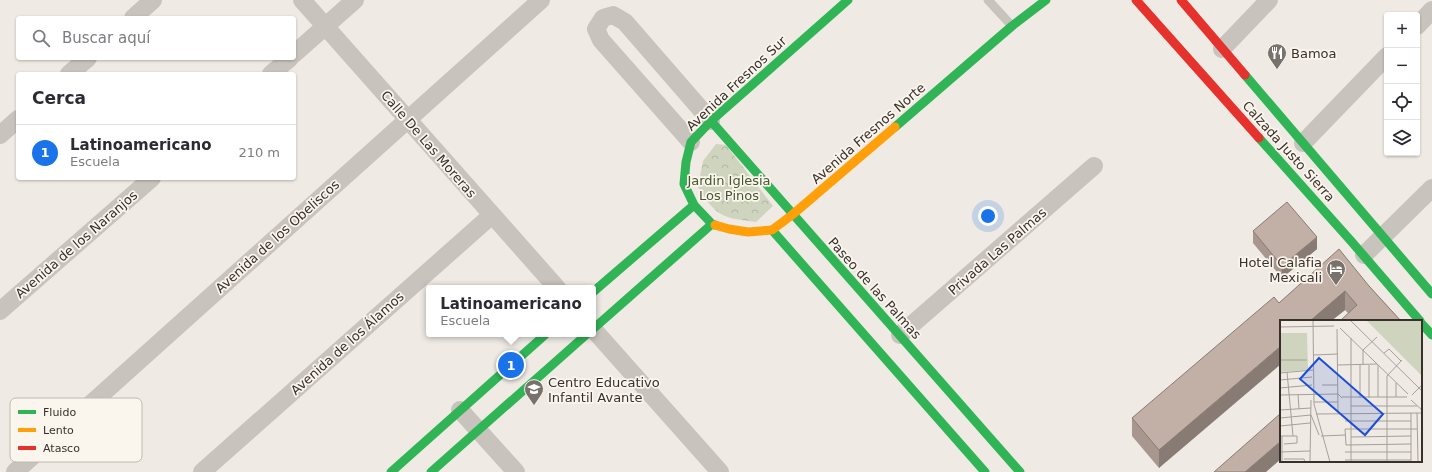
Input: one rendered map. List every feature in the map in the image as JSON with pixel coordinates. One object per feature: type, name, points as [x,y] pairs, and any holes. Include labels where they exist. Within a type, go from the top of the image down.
[{"type":"street","points":[[135,16],[153,0]]},
{"type":"street","name":"Calle De Las Moreras","points":[[302,0],[554,285]]},
{"type":"street","points":[[296,52],[355,0]]},
{"type":"street","name":"Avenida de los Obeliscos","points":[[97,398],[541,0]]},
{"type":"street","name":"Avenida Fresnos Sur","points":[[694,204],[684,184],[686,162],[691,142],[711,121],[848,0]]},
{"type":"street","name":"Avenida Fresnos Norte","points":[[772,230],[1012,26],[1046,0]]},
{"type":"street","name":"Calzada Justo Sierra","points":[[1136,0],[1364,255],[1418,320]]},
{"type":"street","name":"Calzada Justo Sierra","points":[[1180,0],[1432,294]]},
{"type":"street","points":[[1222,49],[1269,0]]},
{"type":"street","points":[[1420,23],[1432,10]]},
{"type":"street","points":[[691,142],[601,40],[596,29],[602,18],[613,15],[625,22],[711,121]]},
{"type":"street","points":[[1303,143],[1384,59]]},
{"type":"street","points":[[72,72],[86,60]]},
{"type":"street","points":[[273,72],[288,60]]},
{"type":"street","name":"Paseo de las Palmas","points":[[711,121],[1020,472]]},
{"type":"street","points":[[0,135],[16,122]]},
{"type":"street","name":"Privada Las Palmas","points":[[900,335],[1094,166]]},
{"type":"street","name":"Avenida de los Naranjos","points":[[0,311],[150,180]]},
{"type":"street","points":[[1364,255],[1383,238],[1432,188]]},
{"type":"street","points":[[596,289],[694,204],[712,224],[729,230],[748,232],[772,230],[986,472]]},
{"type":"street","name":"Avenida de los Álamos","points":[[202,472],[492,215]]},
{"type":"street","points":[[596,326],[712,224]]},
{"type":"street","name":"Calzada Justo Sierra","points":[[1422,324],[1432,335]]},
{"type":"street","points":[[596,332],[720,472]]},
{"type":"street","points":[[391,472],[543,337]]},
{"type":"street","points":[[432,472],[584,337]]},
{"type":"street","points":[[460,410],[516,472]]},
{"type":"street","name":"Avenida de los Obeliscos","points":[[15,472],[26,462]]},
{"type":"lane","points":[[988,0],[1012,26]]},
{"type":"green space","name":"Jardin Iglesia Los Pinos","points":[[716,144],[726,145],[773,206],[756,222],[736,219],[721,214],[710,205],[698,187],[703,161]]},
{"type":"building","points":[[1287,202],[1317,237],[1282,266],[1253,231]]},
{"type":"building","points":[[1339,249],[1369,286],[1400,320],[1341,320],[1357,305],[1345,291],[1311,320],[1280,320],[1280,347],[1159,450],[1132,418],[1274,297],[1279,303]]},
{"type":"building","points":[[1280,414],[1280,442],[1245,472],[1214,472]]},
{"type":"traffic: fast","points":[[715,225],[712,224],[694,205],[684,184],[686,162],[691,142],[711,121],[848,0]]},
{"type":"traffic: fast","points":[[895,127],[1012,26],[1046,0]]},
{"type":"traffic: fast","points":[[1245,75],[1432,294]]},
{"type":"traffic: fast","points":[[711,121],[1020,472]]},
{"type":"traffic: fast","points":[[1259,138],[1419,320]]},
{"type":"traffic: fast","points":[[596,289],[694,205]]},
{"type":"traffic: fast","points":[[596,326],[712,224]]},
{"type":"traffic: fast","points":[[772,230],[985,472]]},
{"type":"traffic: fast","points":[[1422,324],[1432,335]]},
{"type":"traffic: fast","points":[[391,472],[543,337]]},
{"type":"traffic: fast","points":[[431,472],[584,337]]},
{"type":"traffic: slow","points":[[715,225],[748,232],[772,230],[792,215],[895,127]]},
{"type":"traffic: jam","points":[[1136,0],[1259,138]]},
{"type":"traffic: jam","points":[[1181,0],[1245,75]]},
{"type":"place","name":"Bamoa","points":[[1277,70]]},
{"type":"place","name":"Hotel Calafia Mexicali","points":[[1336,286]]},
{"type":"place","name":"Latinoamericano","points":[[511,365]]},
{"type":"place","name":"Centro Educativo Infantil Avante","points":[[534,406]]}]
